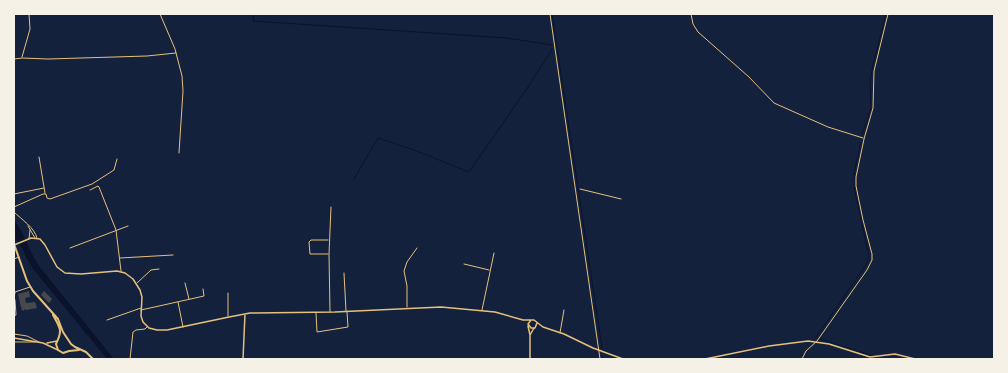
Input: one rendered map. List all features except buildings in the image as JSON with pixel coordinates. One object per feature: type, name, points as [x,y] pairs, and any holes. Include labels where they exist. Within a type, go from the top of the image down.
[{"type":"main road","points":[[14,245],[30,287],[58,319],[66,338],[71,344],[86,352],[93,359]]},
{"type":"main road","points":[[52,312],[60,328],[61,334],[56,345],[58,350],[63,353],[80,350]]},
{"type":"main road","points":[[58,340],[66,338]]},
{"type":"main road","points":[[69,351],[71,344]]},
{"type":"street","points":[[22,58],[30,29],[29,14]]},
{"type":"street","points":[[160,14],[176,53],[183,82],[179,153]]},
{"type":"street","points":[[550,14],[600,359]]},
{"type":"street","points":[[691,14],[693,24],[698,32],[750,77],[774,102],[828,127],[864,138]]},
{"type":"street","points":[[802,359],[806,351],[816,341],[868,270],[872,260],[872,252],[863,220],[856,186],[856,174],[864,138],[873,108],[874,71],[888,14]]},
{"type":"street","points":[[14,59],[148,56],[176,53]]},
{"type":"street","points":[[39,157],[44,188],[47,198],[50,199],[92,184],[114,170],[117,159]]},
{"type":"street","points":[[90,190],[98,186],[100,187],[116,230],[121,271]]},
{"type":"street","points":[[14,194],[44,188]]},
{"type":"street","points":[[580,189],[621,199]]},
{"type":"street","points":[[14,207],[46,194]]},
{"type":"street","points":[[330,312],[329,240],[331,207]]},
{"type":"street","points":[[14,212],[34,232],[36,238]]},
{"type":"street","points":[[28,226],[31,233],[28,239]]},
{"type":"street","points":[[70,248],[128,226]]},
{"type":"street","points":[[14,245],[28,239],[36,238],[44,243],[57,267],[64,273],[81,274],[121,271],[130,276],[136,283],[141,293],[142,320],[147,327],[152,329],[162,330],[183,327],[244,314],[330,312],[432,307],[482,310],[501,313],[523,320],[534,320],[543,327],[623,359]]},
{"type":"street","points":[[329,240],[312,240],[309,242],[310,254],[329,254]]},
{"type":"street","points":[[408,308],[407,286],[404,271],[407,262],[416,248]]},
{"type":"street","points":[[482,310],[489,270],[494,253]]},
{"type":"street","points":[[120,258],[172,255]]},
{"type":"street","points":[[14,259],[19,257]]},
{"type":"street","points":[[464,264],[489,270]]},
{"type":"street","points":[[136,283],[151,270],[159,269]]},
{"type":"street","points":[[316,312],[318,332],[348,327],[344,272]]},
{"type":"street","points":[[185,283],[189,300]]},
{"type":"street","points":[[14,316],[16,315],[14,299],[15,292],[30,287]]},
{"type":"street","points":[[106,320],[141,309],[204,296],[203,288]]},
{"type":"street","points":[[228,293],[229,317]]},
{"type":"street","points":[[178,302],[183,327]]},
{"type":"street","points":[[560,333],[564,310]]},
{"type":"street","points":[[243,359],[244,314]]},
{"type":"street","points":[[523,320],[528,326],[530,335],[530,359]]},
{"type":"street","points":[[528,326],[531,320]]},
{"type":"street","points":[[530,335],[535,328],[536,322]]},
{"type":"street","points":[[528,326],[531,328],[543,327]]},
{"type":"street","points":[[130,359],[133,332],[136,330],[145,329],[147,327]]},
{"type":"street","points":[[14,334],[27,336],[58,350]]},
{"type":"street","points":[[14,338],[40,342]]},
{"type":"street","points":[[43,343],[51,343],[58,340]]},
{"type":"street","points":[[705,359],[802,341],[816,341],[870,357],[895,354],[915,359]]},
{"type":"street","points":[[14,342],[40,342]]},
{"type":"water","points":[[14,220],[39,266],[114,359],[107,359],[33,269],[22,248],[14,237]]},
{"type":"waterway","points":[[254,14],[253,21],[507,38],[552,45]]},
{"type":"waterway","points":[[552,14],[602,348]]},
{"type":"waterway","points":[[862,135],[871,108],[870,82],[886,14]]},
{"type":"waterway","points":[[354,179],[378,138],[414,150],[469,172],[530,84],[552,49]]},
{"type":"waterway","points":[[817,338],[816,337],[866,265],[869,256],[854,187],[854,173],[861,142]]},
{"type":"waterway","points":[[820,339],[873,356]]}]
